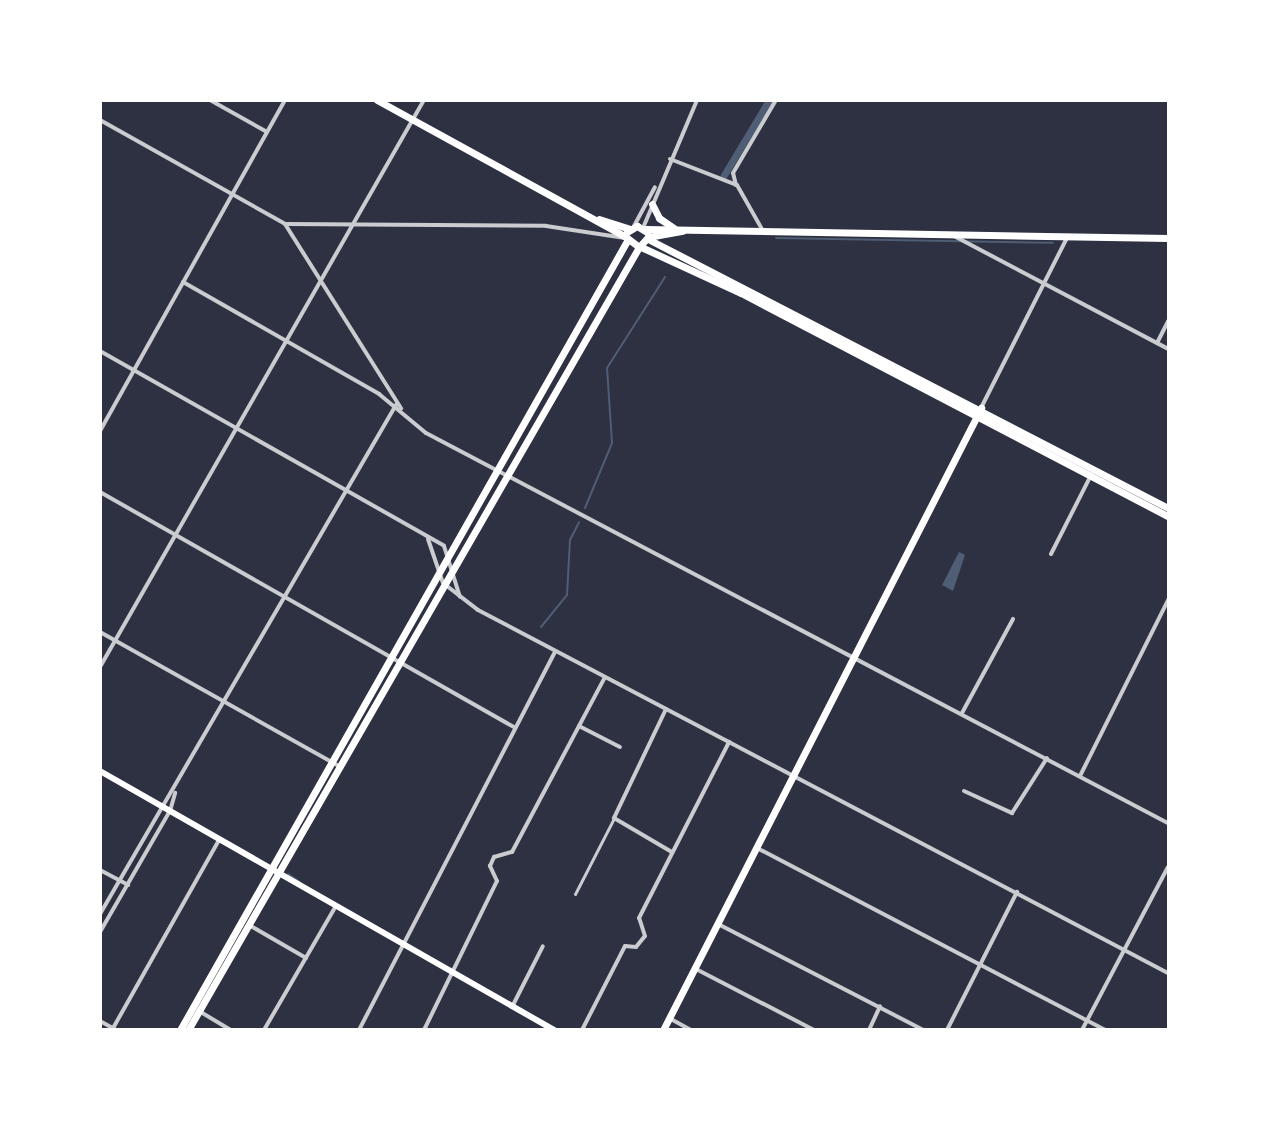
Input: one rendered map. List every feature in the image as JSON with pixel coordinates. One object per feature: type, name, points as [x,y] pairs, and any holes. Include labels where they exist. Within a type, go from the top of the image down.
[{"type":"main road","points":[[377,100],[640,247],[878,359],[1147,501],[1168,516]]},
{"type":"main road","points":[[652,204],[659,218],[676,229],[684,231]]},
{"type":"main road","points":[[582,213],[646,233],[820,324],[878,359]]},
{"type":"main road","points":[[180,1029],[339,766],[439,571],[529,416],[632,227]]},
{"type":"main road","points":[[646,233],[676,229]]},
{"type":"main road","points":[[646,233],[763,231],[1168,238]]},
{"type":"main road","points":[[276,869],[332,762],[394,659],[443,584],[536,421],[640,247],[646,233]]},
{"type":"main road","points":[[816,331],[820,324]]},
{"type":"main road","points":[[663,1029],[979,412]]},
{"type":"main road","points":[[529,416],[536,421]]},
{"type":"main road","points":[[1147,501],[1168,508]]},
{"type":"main road","points":[[100,771],[276,869],[451,975],[554,1029]]},
{"type":"main road","points":[[189,1029],[248,924],[249,915]]},
{"type":"street","points":[[210,100],[267,132]]},
{"type":"street","points":[[100,431],[285,100]]},
{"type":"street","points":[[100,668],[357,222],[424,100]]},
{"type":"street","points":[[632,227],[659,181],[697,100]]},
{"type":"street","points":[[763,231],[736,185],[733,173],[776,100]]},
{"type":"street","points":[[100,120],[285,224],[357,222],[580,228],[626,239]]},
{"type":"street","points":[[670,159],[736,185]]},
{"type":"street","points":[[646,233],[659,181]]},
{"type":"street","points":[[285,224],[401,408],[426,433],[1081,774],[1168,823]]},
{"type":"street","points":[[950,234],[1168,349]]},
{"type":"street","points":[[979,412],[1069,235]]},
{"type":"street","points":[[183,282],[401,408]]},
{"type":"street","points":[[1157,343],[1168,321]]},
{"type":"street","points":[[100,351],[348,489],[450,551],[460,597]]},
{"type":"street","points":[[100,914],[162,806],[175,792],[396,405]]},
{"type":"street","points":[[1051,554],[1092,472]]},
{"type":"street","points":[[100,492],[515,728]]},
{"type":"street","points":[[428,539],[443,584],[460,597],[555,652],[1168,972]]},
{"type":"street","points":[[1081,774],[1168,600]]},
{"type":"street","points":[[962,713],[1013,619]]},
{"type":"street","points":[[100,632],[339,766]]},
{"type":"street","points":[[359,1029],[555,652]]},
{"type":"street","points":[[424,1029],[497,881],[490,866],[494,857],[512,852],[605,677]]},
{"type":"street","points":[[575,894],[666,709]]},
{"type":"street","points":[[579,726],[620,747]]},
{"type":"street","points":[[582,1029],[625,946],[636,947],[645,936],[639,918],[729,742]]},
{"type":"street","points":[[964,791],[1012,813],[1047,758]]},
{"type":"street","points":[[100,932],[170,811],[175,792]]},
{"type":"street","points":[[614,818],[672,852]]},
{"type":"street","points":[[100,1021],[113,1029],[220,838]]},
{"type":"street","points":[[756,848],[1105,1029]]},
{"type":"street","points":[[1082,1029],[1168,867]]},
{"type":"street","points":[[100,870],[128,885]]},
{"type":"street","points":[[946,1029],[1017,892]]},
{"type":"street","points":[[264,1029],[336,905]]},
{"type":"street","points":[[717,923],[923,1029]]},
{"type":"street","points":[[248,924],[306,958]]},
{"type":"street","points":[[512,1007],[543,946]]},
{"type":"street","points":[[694,968],[814,1029]]},
{"type":"street","points":[[868,1029],[880,1006]]},
{"type":"street","points":[[199,1011],[231,1029]]},
{"type":"street","points":[[669,1018],[691,1029]]},
{"type":"water","points":[[959,552],[965,555],[953,591],[942,585]]},
{"type":"waterway","points":[[724,175],[769,100]]},
{"type":"waterway","points":[[776,238],[1053,243]]},
{"type":"waterway","points":[[585,508],[612,443],[607,368],[665,277]]},
{"type":"waterway","points":[[541,627],[567,595],[570,540],[579,522]]},
{"type":"waterway","points":[[288,874],[300,882]]}]
